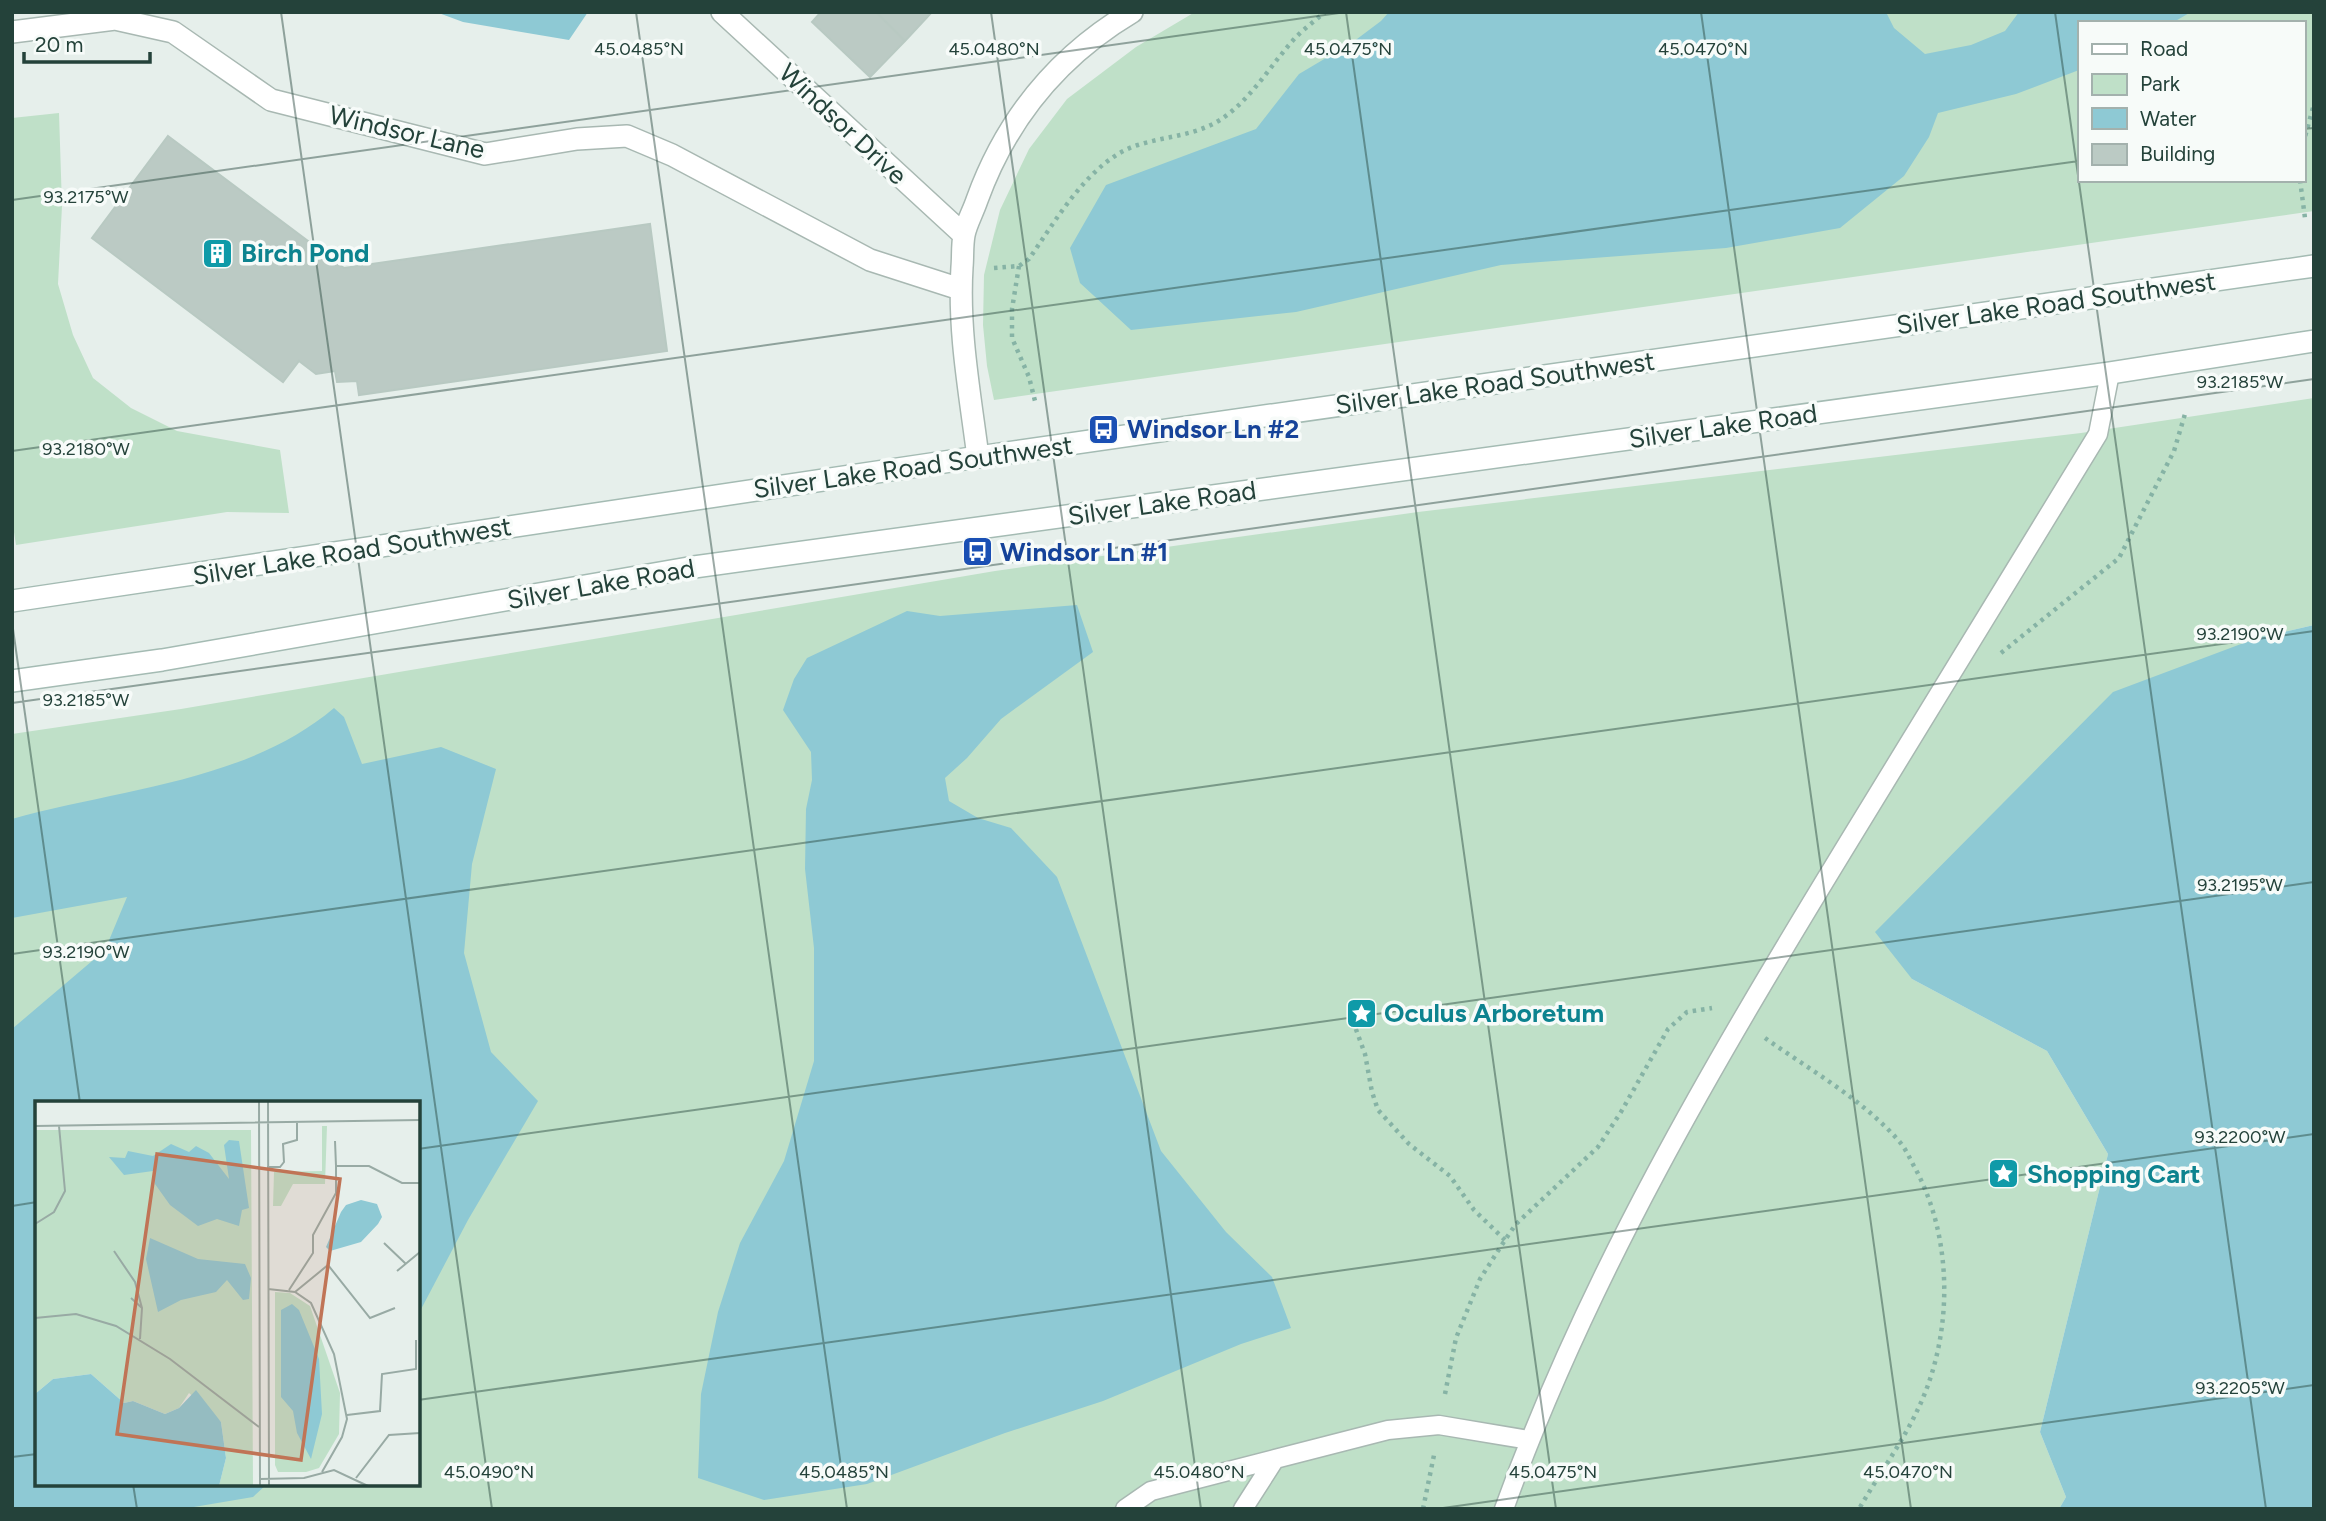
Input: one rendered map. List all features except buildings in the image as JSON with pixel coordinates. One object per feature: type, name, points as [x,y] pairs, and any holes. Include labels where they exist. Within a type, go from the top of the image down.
[{"type":"main road","name":"Windsor Drive","points":[[722,12],[964,235]]},
{"type":"main road","points":[[978,457],[963,351],[960,289],[964,235],[982,184],[1010,129],[1036,92],[1080,48],[1132,12]]},
{"type":"main road","name":"Windsor Lane","points":[[12,32],[115,19],[173,32],[271,100],[485,154],[577,139],[627,136],[672,155],[870,260],[960,289]]},
{"type":"main road","name":"Silver Lake Road Southwest","points":[[12,601],[978,457],[2314,266]]},
{"type":"main road","name":"Silver Lake Road","points":[[12,681],[175,657],[694,567],[2110,373],[2314,341]]},
{"type":"lane","points":[[1504,1509],[1529,1440],[1577,1328],[1654,1177],[1741,1019],[2098,434],[2110,373]]},
{"type":"lane","points":[[1125,1509],[1151,1491],[1388,1430],[1439,1425],[1529,1440]]},
{"type":"lane","points":[[1243,1509],[1275,1459]]},
{"type":"path","points":[[962,265],[1002,268],[1019,266],[1028,259],[1072,197],[1108,160],[1122,151],[1190,134],[1221,119],[1242,100],[1298,35],[1325,12]]},
{"type":"path","points":[[2305,137],[2314,104]]},
{"type":"path","points":[[2300,182],[2305,218]]},
{"type":"path","points":[[1019,266],[1012,309],[1012,338],[1029,377],[1035,401]]},
{"type":"path","points":[[1992,661],[2119,558],[2174,451],[2185,414]]},
{"type":"path","points":[[1423,1509],[1456,1338],[1480,1279],[1516,1224],[1598,1147],[1668,1029],[1687,1012],[1711,1007],[1741,1019],[1876,1117],[1902,1143],[1922,1180],[1939,1228],[1945,1293],[1937,1357],[1918,1409],[1858,1509]]},
{"type":"path","points":[[1350,1013],[1365,1054],[1378,1110],[1409,1144],[1450,1176],[1474,1210],[1505,1240]]},
{"type":"green space","points":[[1195,12],[2314,12],[2314,211],[994,400],[983,325],[984,275],[1000,210],[1029,149],[1067,99],[1136,47]]},
{"type":"green space","points":[[59,113],[62,206],[58,284],[73,335],[93,378],[131,408],[177,431],[280,450],[289,513],[227,512],[16,545],[12,519],[12,118]]},
{"type":"green space","points":[[2314,398],[2314,625],[2257,638],[1912,979],[2047,1051],[2108,1154],[2040,1432],[2066,1497],[2059,1509],[12,1509],[12,734],[181,709],[995,571],[1418,512],[2081,433]]},
{"type":"water","points":[[436,12],[588,12],[569,40],[463,22]]},
{"type":"water","points":[[1389,12],[1886,12],[1894,28],[1925,54],[1971,45],[2005,31],[2019,12],[2191,12],[2175,21],[2078,21],[2078,70],[2016,94],[1938,113],[1929,137],[1904,176],[1840,228],[1726,248],[1501,265],[1296,312],[1131,330],[1080,283],[1070,248],[1106,185],[1256,129],[1299,74],[1353,42]]},
{"type":"water","points":[[1077,605],[1093,652],[1001,719],[967,758],[945,778],[949,801],[978,818],[1011,828],[1057,877],[1161,1151],[1226,1232],[1272,1277],[1291,1328],[1241,1344],[1103,1401],[1005,1433],[867,1484],[764,1500],[698,1478],[701,1394],[718,1312],[740,1243],[784,1161],[814,1061],[814,948],[805,869],[806,809],[812,780],[811,752],[783,710],[794,679],[807,658],[907,611],[940,616]]},
{"type":"water","points":[[2314,625],[2314,1509],[2059,1509],[2066,1497],[2040,1432],[2108,1154],[2047,1051],[1912,979],[1875,932],[2113,692],[2257,638]]},
{"type":"water","points":[[334,708],[344,717],[362,764],[441,747],[496,769],[472,864],[464,953],[491,1052],[538,1101],[468,1220],[420,1311],[420,1101],[35,1101],[35,1486],[265,1486],[253,1497],[182,1509],[12,1509],[12,1029],[105,950],[127,897],[12,918],[12,819],[222,768],[300,733]]},
{"type":"place","name":"Birch Pond","points":[[218,253]]},
{"type":"place","name":"Windsor Ln #2","points":[[1104,429]]},
{"type":"place","name":"Windsor Ln #1","points":[[977,552]]},
{"type":"place","name":"Oculus Arboretum","points":[[1361,1013]]},
{"type":"place","name":"Shopping Cart","points":[[2004,1174]]}]
